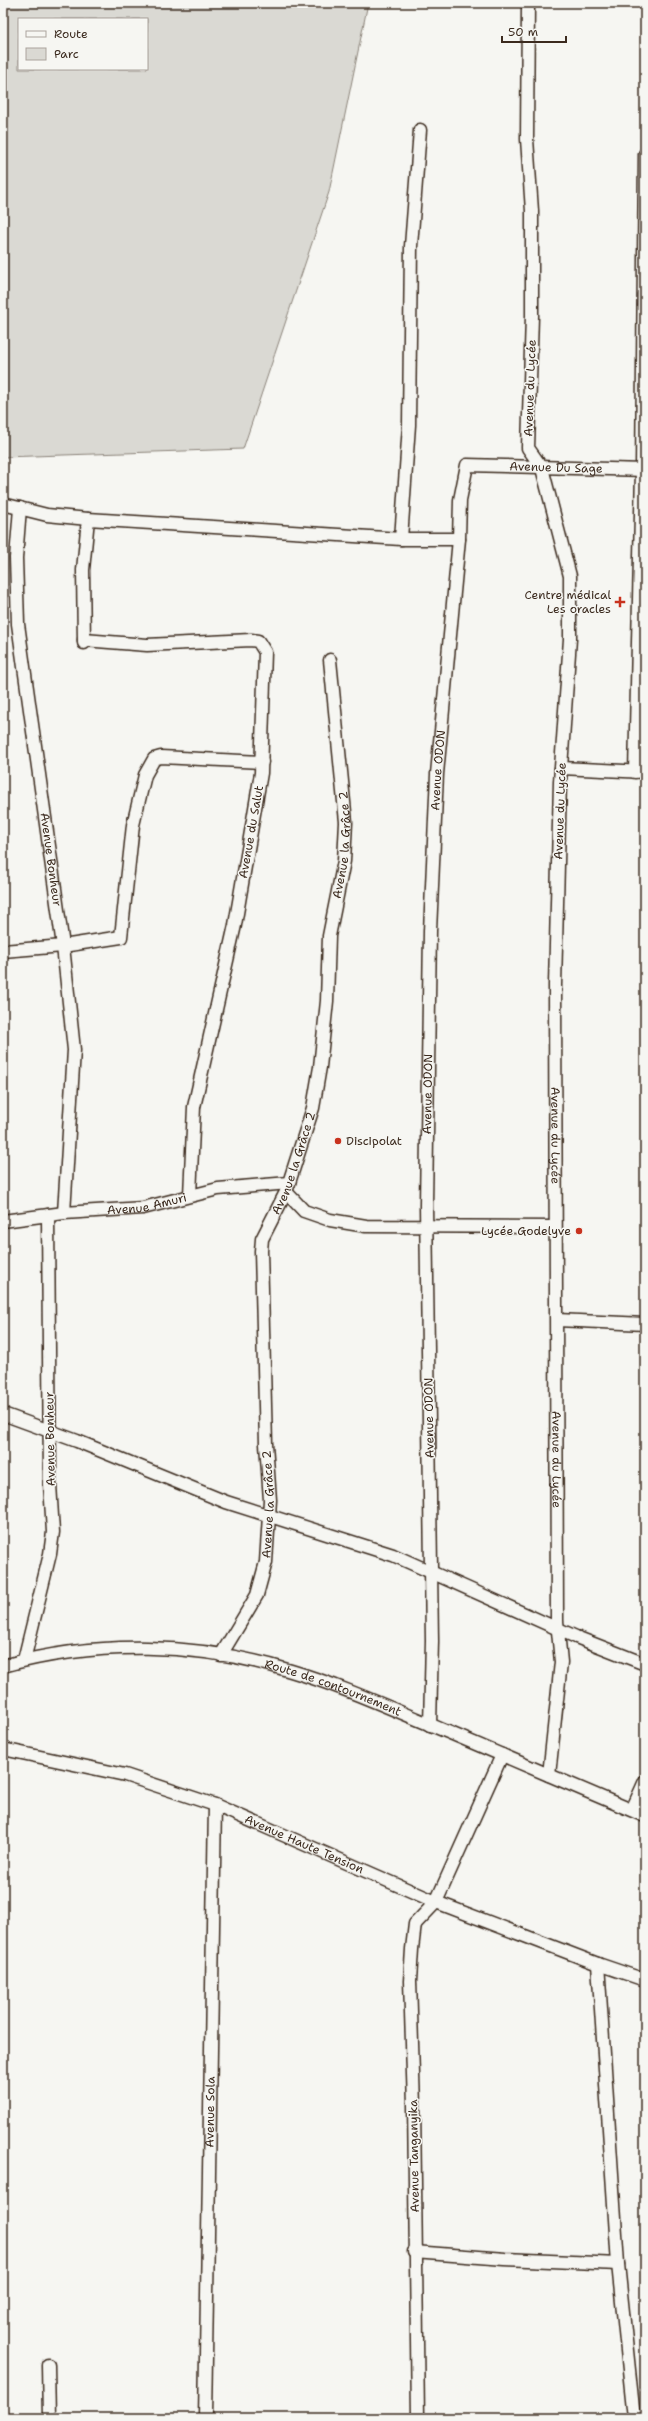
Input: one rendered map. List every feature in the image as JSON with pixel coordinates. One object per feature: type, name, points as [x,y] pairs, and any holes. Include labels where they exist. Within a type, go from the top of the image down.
[{"type":"street","name":"Avenue du Lycée","points":[[528,3],[527,139],[532,211],[532,316],[528,448],[542,468],[570,576],[570,639],[561,768],[555,985],[558,1628],[561,1662],[549,1775]]},
{"type":"street","points":[[401,539],[409,425],[412,246],[420,130]]},
{"type":"street","points":[[561,768],[640,772],[644,470],[645,154]]},
{"type":"street","name":"Avenue Du Sage","points":[[467,465],[644,470]]},
{"type":"street","name":"Avenue ODON","points":[[430,1725],[431,1572],[427,1226],[430,931],[437,782],[459,539],[460,500],[467,465]]},
{"type":"street","points":[[3,504],[48,515],[88,519],[401,539],[459,539]]},
{"type":"street","name":"Avenue Bonheur","points":[[20,508],[16,558],[18,624],[63,946],[74,1050],[64,1213]]},
{"type":"street","name":"Avenue du Salut","points":[[88,519],[83,570],[84,642],[147,645],[258,641],[265,652],[262,762],[235,925],[194,1107],[190,1195]]},
{"type":"street","name":"Avenue la Grâce 2","points":[[221,1655],[257,1595],[266,1562],[270,1500],[266,1444],[261,1251],[262,1238],[287,1188],[313,1108],[327,1001],[331,919],[344,861],[346,822],[330,660]]},
{"type":"street","points":[[3,951],[63,946],[121,937],[133,825],[145,775],[154,759],[161,757],[262,762]]},
{"type":"street","name":"Avenue Amuri","points":[[3,1221],[64,1213],[143,1208],[190,1195],[247,1185],[287,1188]]},
{"type":"street","points":[[287,1188],[304,1210],[330,1220],[366,1226],[555,1227]]},
{"type":"street","name":"Avenue Bonheur","points":[[24,1660],[50,1554],[53,1532],[49,1431],[48,1215]]},
{"type":"street","points":[[557,1320],[645,1324]]},
{"type":"street","points":[[3,1414],[226,1502],[393,1555],[558,1628],[645,1664]]},
{"type":"street","name":"Route de contournement","points":[[3,1666],[24,1660],[98,1649],[146,1647],[221,1655],[290,1670],[360,1695],[645,1816]]},
{"type":"street","name":"Avenue Haute Tension","points":[[3,1749],[125,1775],[215,1805],[436,1902],[598,1964],[645,1980]]},
{"type":"street","name":"Avenue Tanganyika","points":[[418,2418],[414,2252],[414,2105],[410,1981],[415,1924],[436,1902],[502,1755]]},
{"type":"street","points":[[632,1810],[645,1781]]},
{"type":"street","name":"Avenue Sola","points":[[205,2418],[215,1805]]},
{"type":"street","points":[[598,1964],[618,2264],[634,2418]]},
{"type":"street","points":[[414,2252],[505,2259],[618,2264]]},
{"type":"street","points":[[48,2365],[49,2418]]},
{"type":"green space","points":[[3,3],[368,3],[329,192],[243,449],[3,457]]},
{"type":"place","name":"Centre médical Les oracles","points":[[620,602]]},
{"type":"place","name":"Discipolat","points":[[338,1141]]},
{"type":"place","name":"Lycée Godelyve","points":[[579,1231]]}]
